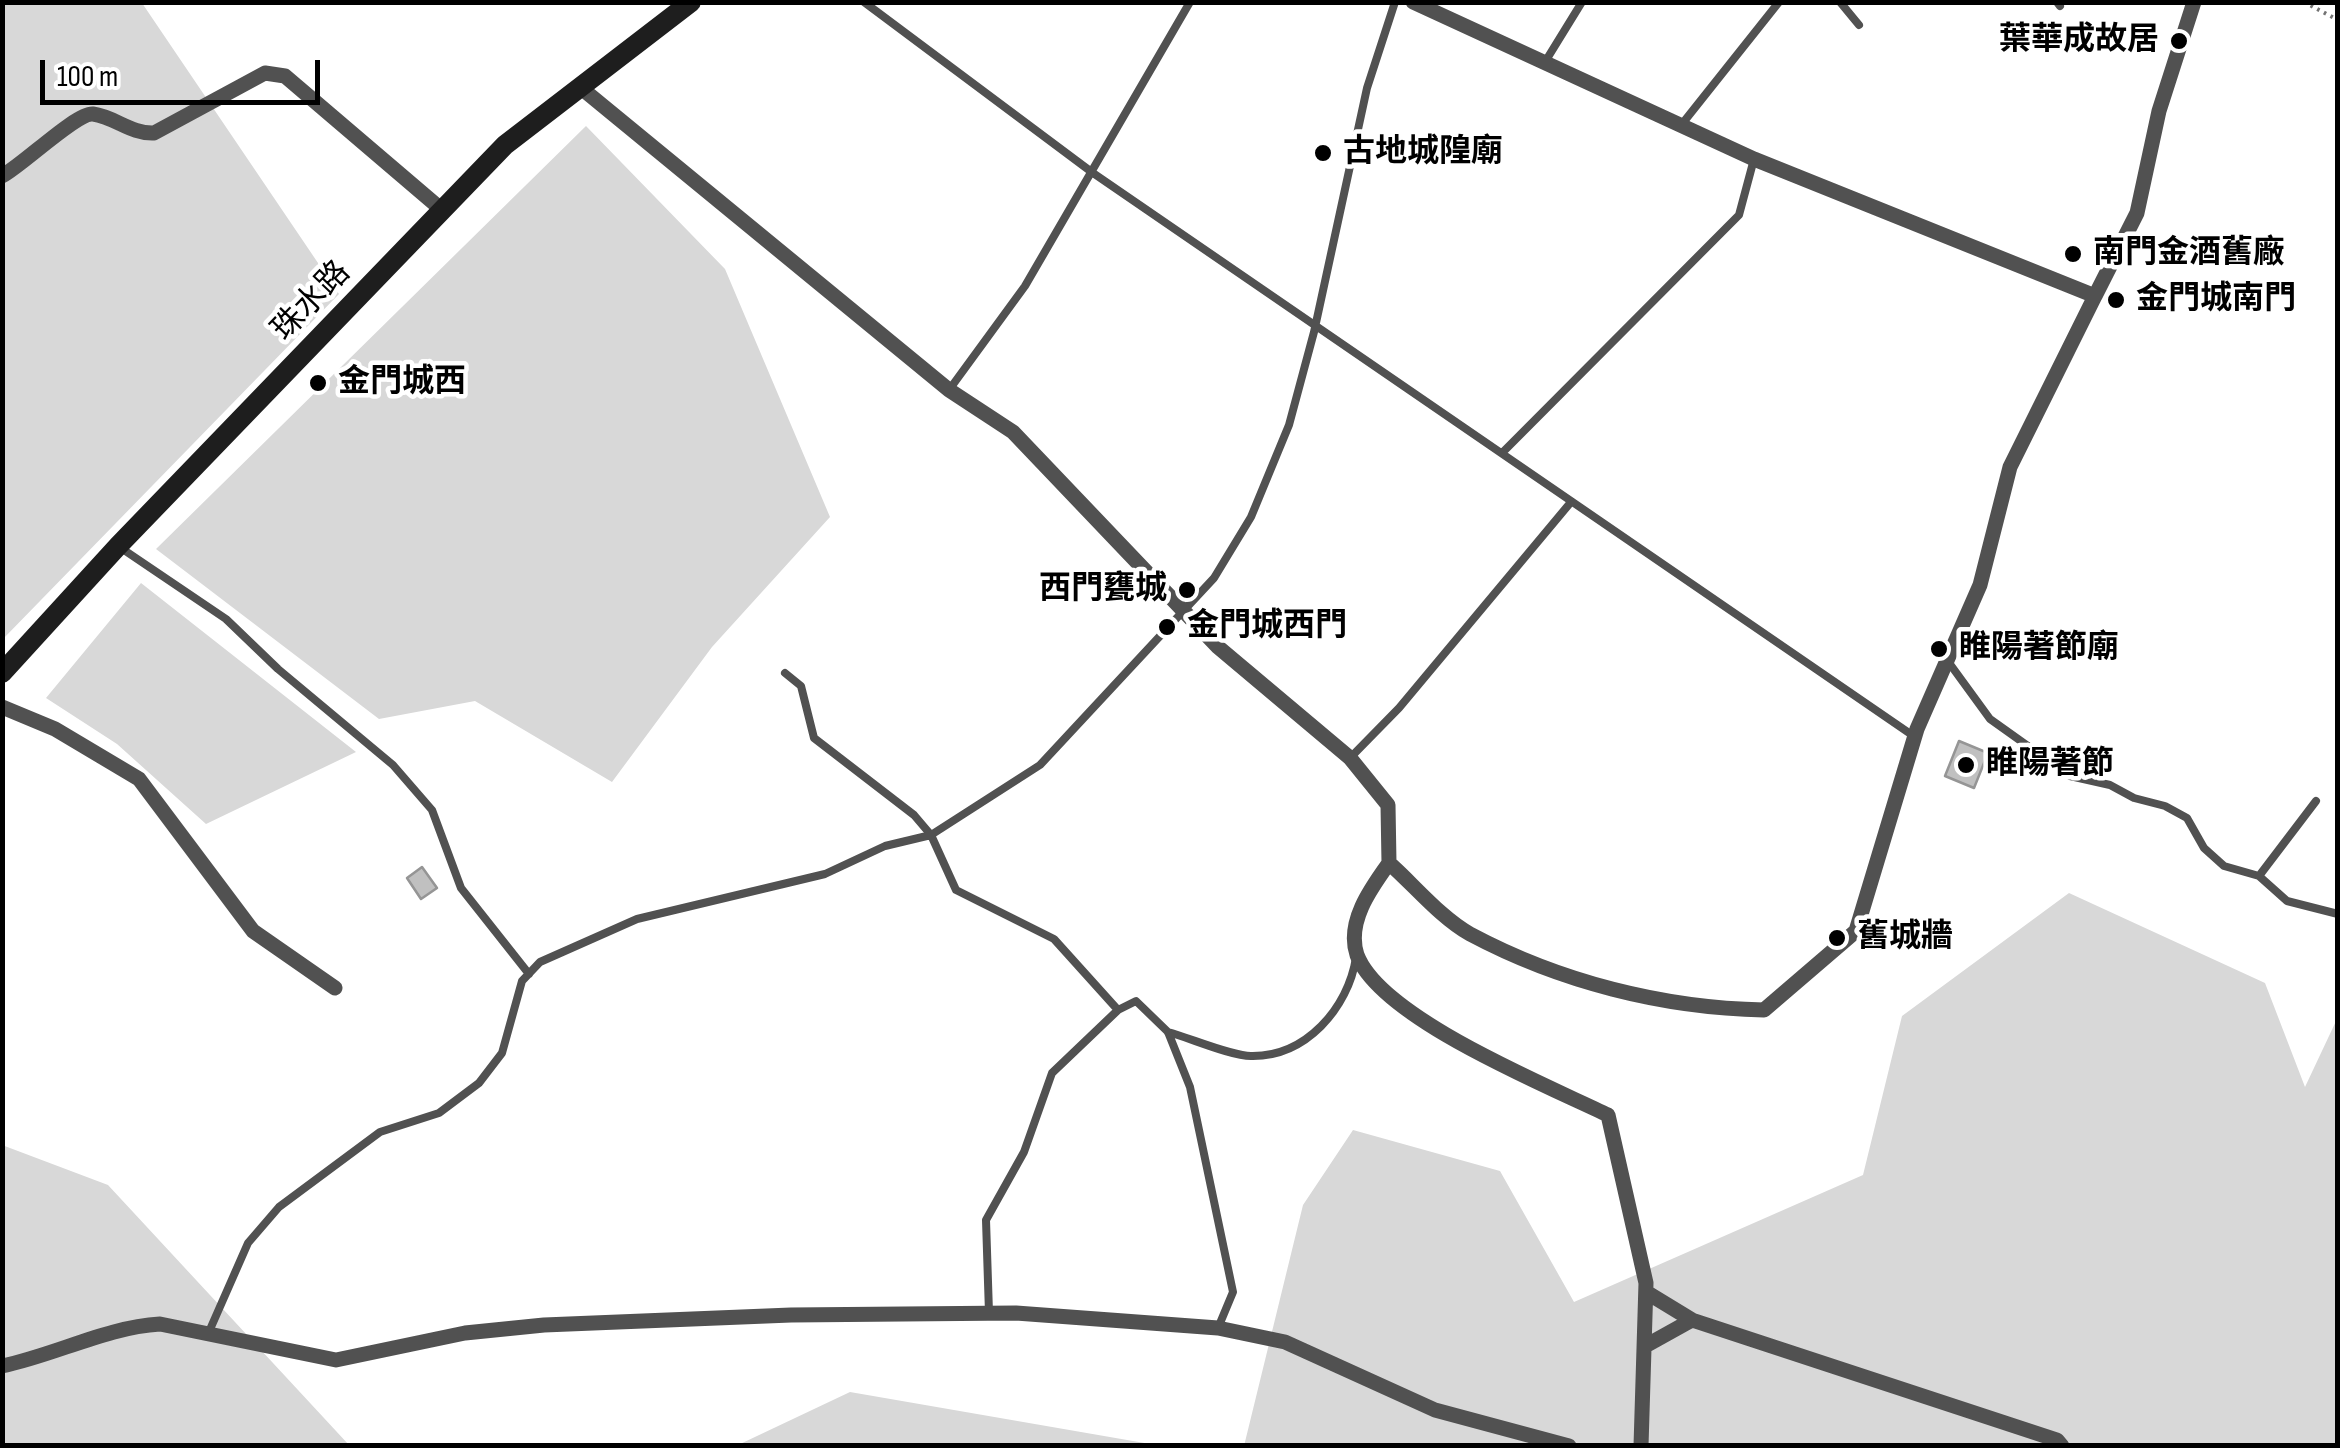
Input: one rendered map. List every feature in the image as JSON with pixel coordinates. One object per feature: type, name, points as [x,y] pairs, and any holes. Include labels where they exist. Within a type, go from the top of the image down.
[{"type":"main road","name":"珠水路","points":[[2,672],[118,546],[505,145],[691,2]]},
{"type":"street","points":[[1413,2],[1754,159],[2095,296]]},
{"type":"street","points":[[1389,863],[1466,932],[1578,981],[1706,1009],[1764,1010],[1856,930],[1915,737],[1980,585],[2010,467],[2137,214],[2159,111],[2194,2]]},
{"type":"street","points":[[2,176],[33,158],[75,117],[93,114],[142,134],[154,134],[265,73],[285,76],[442,210]]},
{"type":"street","points":[[580,87],[949,390],[1013,432],[1218,646],[1350,758],[1388,805],[1389,863],[1356,921],[1357,954],[1382,993],[1415,1016],[1608,1115],[1646,1292],[1641,1446]]},
{"type":"street","points":[[2,707],[55,729],[139,779],[253,932],[335,988]]},
{"type":"street","points":[[1646,1292],[1692,1320],[1978,1412],[2058,1440],[2062,1446]]},
{"type":"street","points":[[2,1366],[50,1356],[134,1326],[160,1324],[336,1360],[465,1334],[544,1326],[989,1313],[1218,1328],[1284,1342],[1435,1410],[1569,1446]]},
{"type":"street","points":[[1647,1345],[1692,1320]]},
{"type":"lane","points":[[864,2],[1093,172],[1915,737]]},
{"type":"lane","points":[[949,390],[1025,286],[1190,2]]},
{"type":"lane","points":[[208,1334],[248,1243],[279,1207],[380,1132],[439,1113],[479,1083],[502,1054],[522,982],[540,962],[637,919],[826,874],[885,846],[930,834],[1040,765],[1214,578],[1252,517],[1289,425],[1316,326],[1367,88],[1395,2]]},
{"type":"lane","points":[[1545,62],[1582,2]]},
{"type":"lane","points":[[1682,124],[1779,2]]},
{"type":"lane","points":[[1840,2],[1858,25]]},
{"type":"lane","points":[[1503,452],[1740,215],[1754,159]]},
{"type":"lane","points":[[1350,758],[1399,708],[1571,502]]},
{"type":"lane","points":[[118,546],[226,618],[278,669],[393,765],[432,810],[461,888],[529,974]]},
{"type":"lane","points":[[1947,660],[1990,719],[2070,776],[2110,784],[2134,798],[2166,806],[2187,818],[2204,848],[2224,866],[2259,876],[2287,901],[2338,914]]},
{"type":"lane","points":[[785,673],[801,686],[814,738],[914,815],[930,834],[956,890],[987,910],[1054,939],[1118,1010]]},
{"type":"lane","points":[[2259,876],[2316,800]]},
{"type":"lane","points":[[1168,1032],[1250,1056],[1290,1047],[1323,1028],[1353,979],[1357,954]]},
{"type":"lane","points":[[989,1313],[986,1220],[1024,1152],[1052,1072],[1118,1010],[1136,1002],[1168,1032],[1190,1086],[1211,1203],[1227,1252],[1232,1292],[1218,1328]]},
{"type":"path","points":[[2304,2],[2338,20]]},
{"type":"shaded area","points":[[3,3],[142,3],[339,294],[3,639]]},
{"type":"shaded area","points":[[586,126],[725,269],[830,517],[712,647],[612,782],[475,701],[379,719],[156,549]]},
{"type":"shaded area","points":[[141,583],[356,752],[206,824],[117,744],[46,698]]},
{"type":"shaded area","points":[[2069,893],[2265,983],[2305,1087],[2337,1019],[2337,1445],[1244,1446],[1303,1205],[1353,1130],[1500,1171],[1574,1302],[1863,1175],[1902,1016]]},
{"type":"shaded area","points":[[2,1145],[108,1185],[349,1445],[3,1445]]},
{"type":"shaded area","points":[[850,1392],[1156,1445],[738,1445]]},
{"type":"building","name":"睢陽著節","points":[[1959,741],[1988,753],[1974,788],[1945,776]]},
{"type":"building","points":[[422,867],[437,888],[421,899],[407,878]]},
{"type":"place","name":"葉華成故居","points":[[2179,41]]},
{"type":"place","name":"古地城隍廟","points":[[1323,153]]},
{"type":"place","name":"南門金酒舊廠","points":[[2073,254]]},
{"type":"place","name":"金門城南門","points":[[2116,300]]},
{"type":"place","name":"金門城西","points":[[318,383]]},
{"type":"place","name":"西門甕城","points":[[1187,590]]},
{"type":"place","name":"金門城西門","points":[[1167,627]]},
{"type":"place","name":"睢陽著節廟","points":[[1939,649]]},
{"type":"place","name":"睢陽著節","points":[[1966,765]]},
{"type":"place","name":"舊城牆","points":[[1837,938]]}]
